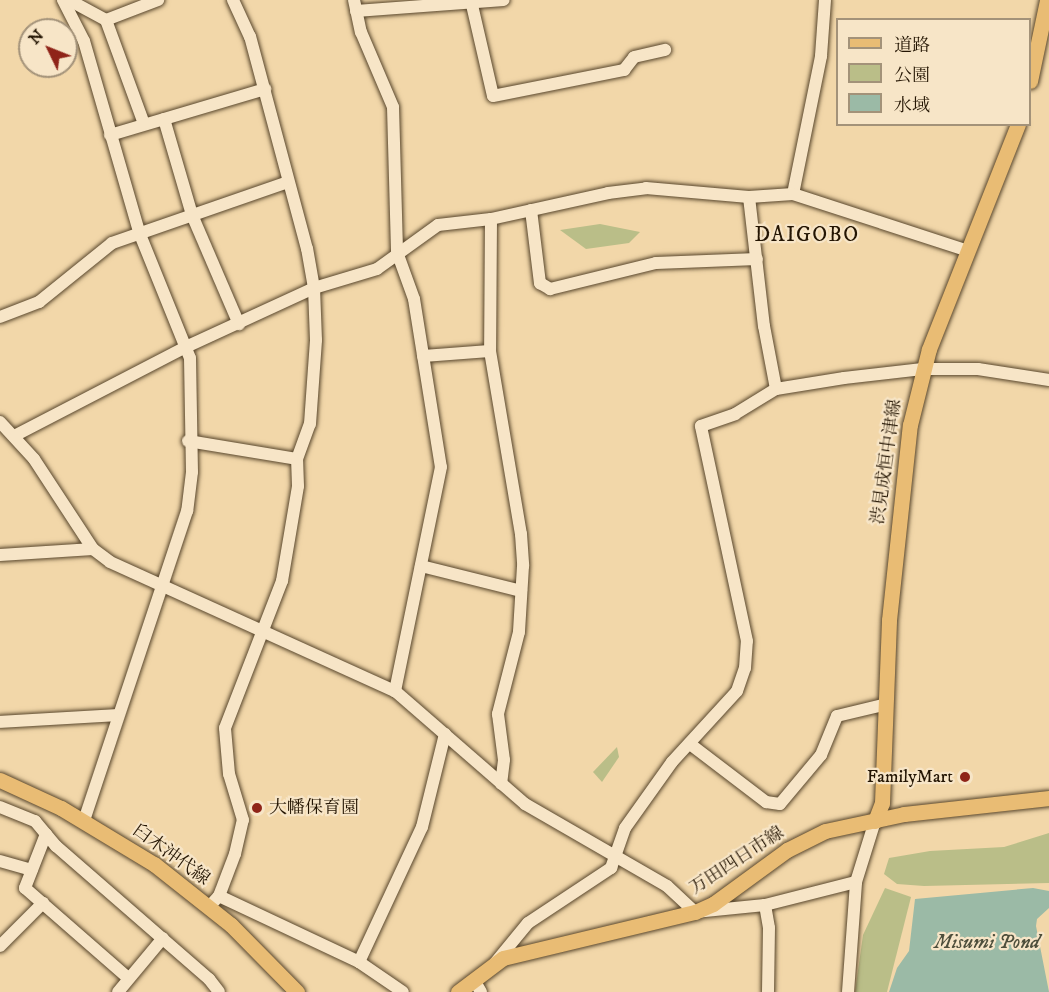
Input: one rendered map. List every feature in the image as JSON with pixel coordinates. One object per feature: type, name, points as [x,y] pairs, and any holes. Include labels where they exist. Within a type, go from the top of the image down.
[{"type":"main road","points":[[1031,72],[1047,0]]},
{"type":"main road","name":"渋見成恒中津線","points":[[875,821],[882,803],[890,620],[904,458],[922,369],[1017,126]]},
{"type":"main road","name":"臼木沖代線","points":[[0,780],[84,821],[128,846],[214,902],[297,992]]},
{"type":"main road","name":"万田四日市線","points":[[458,992],[478,986],[494,963],[536,948],[637,929],[695,912],[810,838],[840,827],[1049,798]]},
{"type":"street","points":[[63,0],[84,41],[139,232],[188,345],[188,441],[192,472],[189,500],[163,587],[117,715],[84,821]]},
{"type":"street","points":[[69,0],[106,20],[144,124]]},
{"type":"street","points":[[106,20],[158,0]]},
{"type":"street","points":[[233,0],[250,37],[314,288],[315,340],[310,424],[297,459],[298,486],[282,581],[260,632],[225,728],[229,774],[243,820],[214,902],[359,962],[403,992]]},
{"type":"street","points":[[395,691],[441,467],[414,299],[397,252],[393,107],[355,5],[472,5],[504,0]]},
{"type":"street","points":[[793,194],[821,56],[825,0]]},
{"type":"street","points":[[472,5],[493,96],[624,70],[634,57],[665,50]]},
{"type":"street","points":[[110,135],[264,89]]},
{"type":"street","points":[[164,118],[192,215],[239,324]]},
{"type":"street","points":[[0,317],[39,302],[112,243],[288,182]]},
{"type":"street","points":[[16,435],[188,345],[239,324],[314,288],[377,269],[397,252],[438,225],[491,219],[646,188],[749,197],[793,194],[968,251]]},
{"type":"street","points":[[749,197],[776,389]]},
{"type":"street","points":[[531,210],[540,283],[550,289],[656,263],[758,259]]},
{"type":"street","points":[[491,219],[490,351],[521,534],[519,632],[498,714],[504,760],[501,784]]},
{"type":"street","points":[[423,356],[490,351]]},
{"type":"street","points":[[494,963],[528,923],[611,868],[618,855],[625,828],[690,744],[737,691],[745,669],[747,641],[701,426],[735,414],[776,389],[922,369],[978,369],[1049,380]]},
{"type":"street","points":[[0,422],[16,435],[93,549],[129,573],[395,691],[525,804],[618,855],[667,886],[695,912],[765,905],[856,882]]},
{"type":"street","points":[[188,441],[297,459]]},
{"type":"street","points":[[0,555],[93,549]]},
{"type":"street","points":[[421,566],[521,591]]},
{"type":"street","points":[[690,744],[766,802],[780,804],[821,755],[837,716],[887,704]]},
{"type":"street","points":[[0,722],[117,715]]},
{"type":"street","points":[[359,962],[422,827],[445,734]]},
{"type":"street","points":[[0,807],[35,821],[46,834],[163,938],[219,992]]},
{"type":"street","points":[[848,992],[856,882],[875,821]]},
{"type":"street","points":[[46,834],[25,888],[127,976]]},
{"type":"street","points":[[0,861],[32,870]]},
{"type":"street","points":[[0,946],[43,903]]},
{"type":"street","points":[[765,905],[769,928],[768,992]]},
{"type":"street","points":[[118,992],[127,976],[163,938]]},
{"type":"green space","points":[[600,224],[640,232],[629,243],[586,249],[560,230]]},
{"type":"green space","points":[[617,747],[619,757],[602,782],[593,772]]},
{"type":"green space","points":[[1049,833],[1049,883],[924,886],[897,884],[884,874],[889,858],[930,851],[1004,847]]},
{"type":"green space","points":[[885,888],[911,897],[887,992],[855,992],[863,935]]},
{"type":"water","name":"Misumi Pond","points":[[1033,888],[1049,891],[1049,908],[1037,919],[1036,926],[1049,992],[889,992],[897,968],[909,951],[915,899]]},
{"type":"place","name":"FamilyMart","points":[[965,777]]},
{"type":"place","name":"大幡保育園","points":[[257,808]]},
{"type":"district","name":"DAIGOBO","points":[[807,235]]}]
